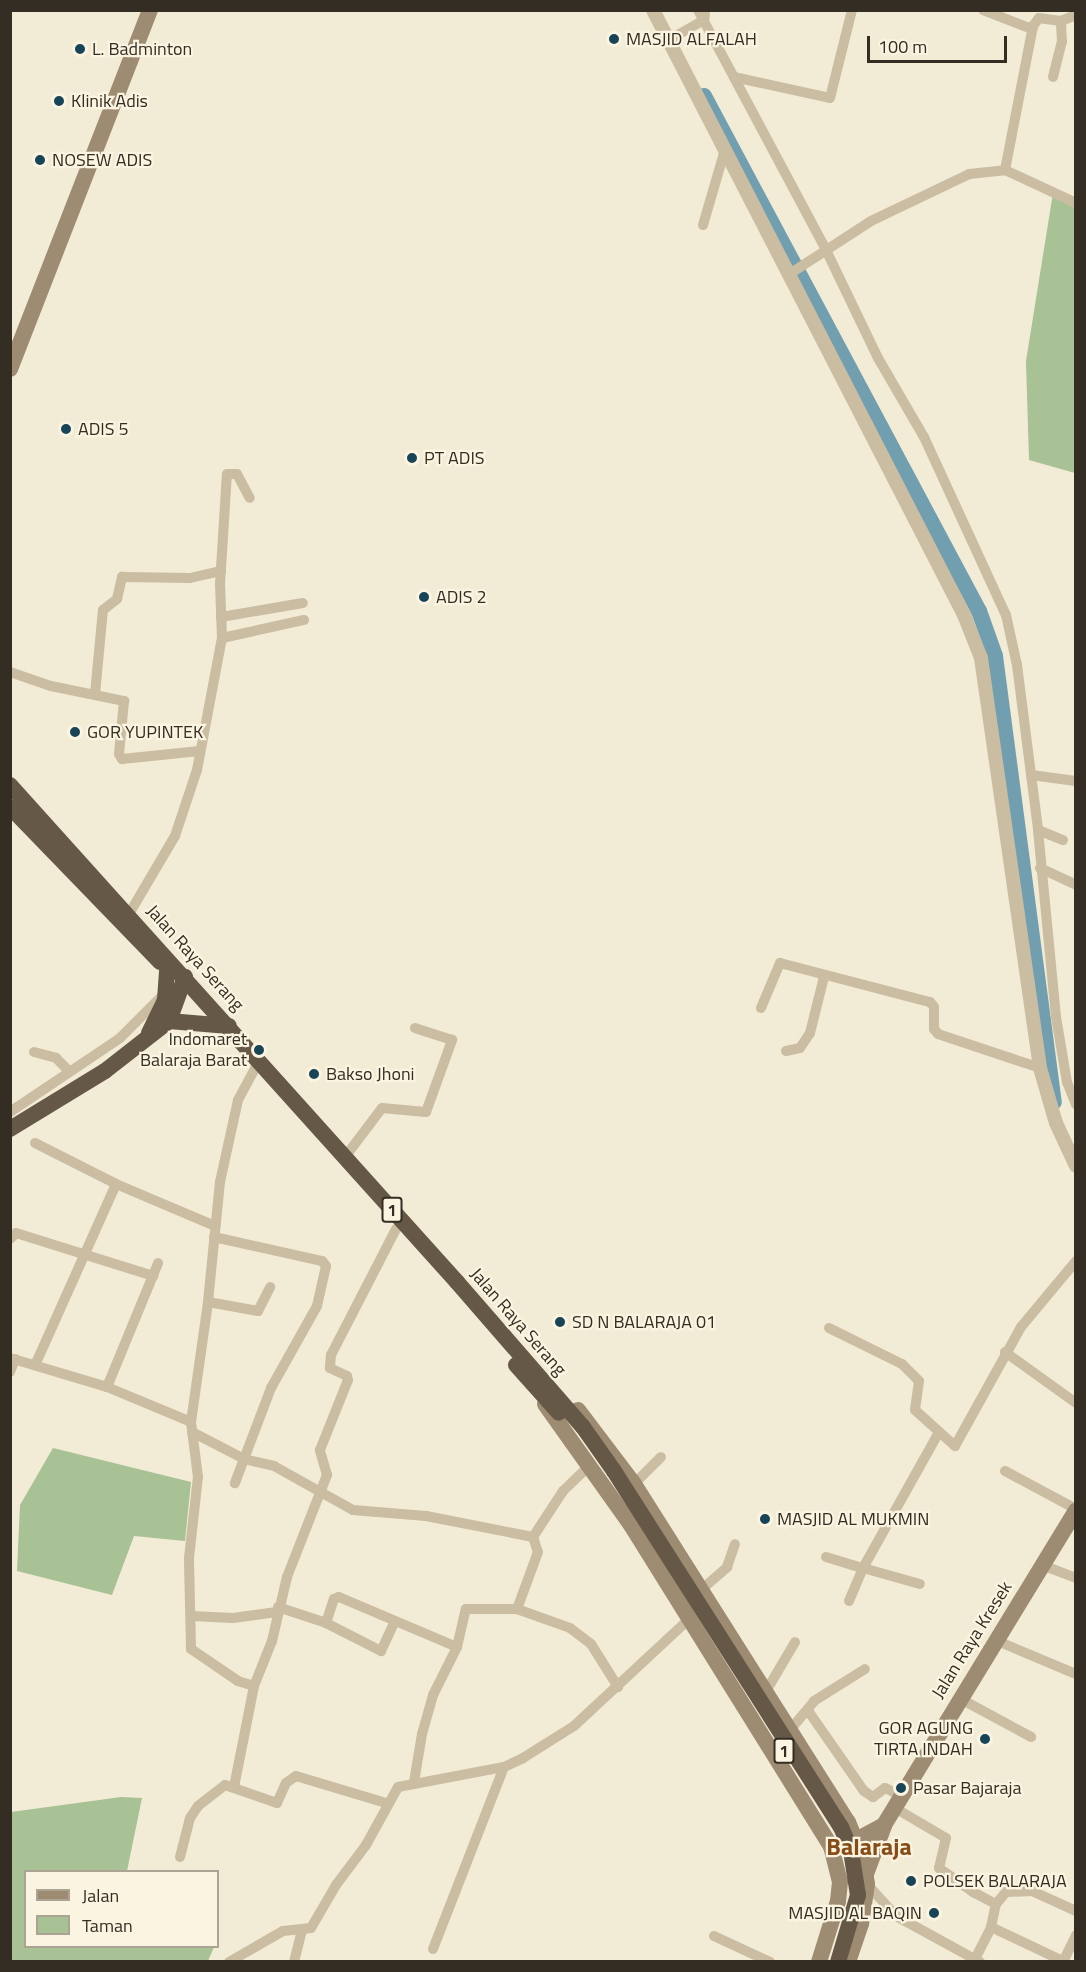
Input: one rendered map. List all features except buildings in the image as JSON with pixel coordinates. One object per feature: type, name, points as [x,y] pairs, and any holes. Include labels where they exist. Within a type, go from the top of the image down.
[{"type":"highway","name":"Jalan Raya Serang","points":[[10,784],[86,877],[167,969],[178,986]]},
{"type":"highway","name":"Jalan Raya Serang","points":[[10,807],[129,914],[178,986],[222,1027],[521,1364]]},
{"type":"highway","points":[[158,1030],[178,986]]},
{"type":"highway","points":[[10,1129],[105,1071],[158,1030],[178,986]]},
{"type":"highway","points":[[158,1030],[222,1027]]},
{"type":"highway","name":"Jalan Raya Serang","points":[[373,1197],[396,1229],[580,1429],[643,1513],[841,1827],[851,1851],[858,1895],[838,1962]]},
{"type":"highway","name":"Jalan Raya Serang","points":[[580,1429],[834,1832],[849,1874],[850,1894],[829,1962]]},
{"type":"main road","points":[[10,369],[150,10]]},
{"type":"main road","points":[[521,1364],[590,1465],[708,1648],[831,1846],[840,1882],[838,1901],[819,1962]]},
{"type":"main road","points":[[521,1364],[592,1426],[634,1484],[833,1795],[857,1842],[866,1879]]},
{"type":"main road","name":"Jalan Raya Kresek","points":[[857,1842],[884,1825],[959,1698],[1076,1510]]},
{"type":"main road","points":[[708,1648],[712,1635],[726,1631]]},
{"type":"main road","points":[[807,1804],[815,1794],[833,1795]]},
{"type":"main road","points":[[848,1962],[861,1924],[866,1879],[884,1825]]},
{"type":"main road","points":[[831,1846],[857,1842]]},
{"type":"street","points":[[653,10],[792,273],[964,615],[981,658],[1040,1068],[1056,1123],[1076,1166]]},
{"type":"street","points":[[734,77],[830,98],[852,10]]},
{"type":"street","points":[[983,10],[1032,29]]},
{"type":"street","points":[[670,40],[691,27],[702,14],[820,252],[924,437],[1006,615],[1038,830],[1056,1017],[1067,1082],[1076,1104]]},
{"type":"street","points":[[1006,165],[1032,29],[1039,18],[1061,21],[1076,15]]},
{"type":"street","points":[[1053,77],[1062,42],[1061,21]]},
{"type":"street","points":[[703,225],[725,150]]},
{"type":"street","points":[[792,273],[820,252],[936,187],[969,174],[1006,165],[1076,203]]},
{"type":"street","points":[[129,914],[175,836],[200,751],[222,638],[221,571],[227,474],[237,474],[250,498]]},
{"type":"street","points":[[95,694],[104,610],[117,599],[122,577],[190,578],[221,571]]},
{"type":"street","points":[[221,617],[303,603]]},
{"type":"street","points":[[222,638],[304,620]]},
{"type":"street","points":[[10,672],[51,686],[124,701],[119,754],[122,759],[200,751]]},
{"type":"street","points":[[1031,775],[1076,781]]},
{"type":"street","points":[[1038,830],[1063,840]]},
{"type":"street","points":[[1040,867],[1076,885]]},
{"type":"street","points":[[761,1008],[780,963],[824,977],[930,1002],[934,1007],[934,1029],[938,1034],[1040,1068]]},
{"type":"street","points":[[786,1051],[800,1048],[810,1033],[824,977]]},
{"type":"street","points":[[11,1112],[120,1038],[178,986]]},
{"type":"street","points":[[341,1160],[382,1107],[394,1106],[422,1114],[426,1112],[452,1040],[415,1028]]},
{"type":"street","points":[[34,1052],[56,1058],[69,1071]]},
{"type":"street","points":[[254,1686],[238,1681],[191,1649],[189,1558],[198,1477],[191,1427],[215,1232],[234,1112],[256,1065]]},
{"type":"street","points":[[35,1143],[215,1232],[322,1262],[326,1266],[317,1306],[271,1388],[235,1483]]},
{"type":"street","points":[[36,1363],[83,1253],[116,1184]]},
{"type":"street","points":[[234,1787],[254,1686],[272,1641],[278,1610],[327,1475],[320,1450],[348,1380],[347,1376],[330,1368],[328,1362],[396,1229]]},
{"type":"street","points":[[10,1239],[16,1233],[153,1276]]},
{"type":"street","points":[[830,1328],[902,1364],[919,1381],[915,1410],[952,1446],[958,1443],[1005,1352],[1076,1261]]},
{"type":"street","points":[[107,1387],[158,1263]]},
{"type":"street","points":[[208,1302],[258,1311],[270,1287]]},
{"type":"street","points":[[1005,1352],[1076,1403]]},
{"type":"street","points":[[10,1372],[13,1358],[36,1363],[107,1387],[191,1427],[244,1459],[274,1466],[319,1492],[363,1512],[426,1516],[533,1537]]},
{"type":"street","points":[[849,1601],[862,1568],[939,1432]]},
{"type":"street","points":[[634,1484],[661,1457]]},
{"type":"street","points":[[533,1537],[563,1491],[590,1465]]},
{"type":"street","points":[[1005,1471],[1076,1510]]},
{"type":"street","points":[[517,1609],[538,1552],[533,1537]]},
{"type":"street","points":[[701,1590],[727,1567],[735,1544]]},
{"type":"street","points":[[825,1557],[920,1584]]},
{"type":"street","points":[[1042,1565],[1076,1578]]},
{"type":"street","points":[[326,1623],[334,1599],[339,1597],[457,1647]]},
{"type":"street","points":[[414,1782],[422,1734],[434,1695],[457,1647],[467,1607],[517,1609],[570,1628],[591,1644],[618,1687]]},
{"type":"street","points":[[192,1616],[233,1618],[278,1610],[326,1623],[381,1651],[395,1621]]},
{"type":"street","points":[[229,1962],[270,1936],[311,1928],[336,1885],[366,1845],[386,1803],[398,1786],[504,1767],[574,1726],[689,1619]]},
{"type":"street","points":[[996,1640],[1076,1674]]},
{"type":"street","points":[[765,1692],[795,1642]]},
{"type":"street","points":[[790,1730],[809,1712],[814,1701],[865,1669]]},
{"type":"street","points":[[959,1698],[1031,1737]]},
{"type":"street","points":[[809,1712],[864,1791],[873,1797],[885,1788],[899,1802],[944,1836],[946,1843],[939,1868],[996,1904]]},
{"type":"street","points":[[433,1949],[504,1767]]},
{"type":"street","points":[[180,1857],[190,1818],[198,1806],[225,1785],[277,1803],[286,1783],[296,1776],[386,1803]]},
{"type":"street","points":[[866,1879],[896,1916],[978,1960],[991,1927],[996,1904],[1006,1892],[1025,1890],[1076,1911]]},
{"type":"street","points":[[991,1927],[1063,1961],[1076,1935]]},
{"type":"street","points":[[294,1962],[302,1929]]},
{"type":"street","points":[[714,1936],[770,1962]]},
{"type":"green space","points":[[1053,193],[1075,208],[1075,473],[1029,460],[1026,361]]},
{"type":"green space","points":[[53,1448],[191,1482],[185,1541],[134,1536],[112,1595],[17,1571],[20,1505]]},
{"type":"green space","points":[[121,1797],[142,1798],[127,1870],[24,1870],[24,1948],[214,1948],[208,1961],[11,1961],[11,1812]]},
{"type":"waterway","points":[[704,96],[979,611],[995,656],[1054,1102]]},
{"type":"place","name":"MASJID ALFALAH","points":[[614,39]]},
{"type":"place","name":"L. Badminton","points":[[80,49]]},
{"type":"place","name":"Klinik Adis","points":[[59,101]]},
{"type":"place","name":"NOSEW ADIS","points":[[40,160]]},
{"type":"place","name":"ADIS 5","points":[[66,429]]},
{"type":"place","name":"PT ADIS","points":[[412,458]]},
{"type":"place","name":"ADIS 2","points":[[424,597]]},
{"type":"place","name":"GOR YUPINTEK","points":[[75,732]]},
{"type":"place","name":"Indomaret Balaraja Barat","points":[[259,1050]]},
{"type":"place","name":"Bakso Jhoni","points":[[314,1074]]},
{"type":"place","name":"SD N BALARAJA 01","points":[[560,1322]]},
{"type":"place","name":"MASJID AL MUKMIN","points":[[765,1519]]},
{"type":"place","name":"GOR AGUNG TIRTA INDAH","points":[[985,1739]]},
{"type":"place","name":"Pasar Bajaraja","points":[[901,1788]]},
{"type":"place","name":"POLSEK BALARAJA","points":[[911,1881]]},
{"type":"place","name":"MASJID AL BAQIN","points":[[934,1913]]},
{"type":"district","name":"Balaraja","points":[[869,1847]]}]
